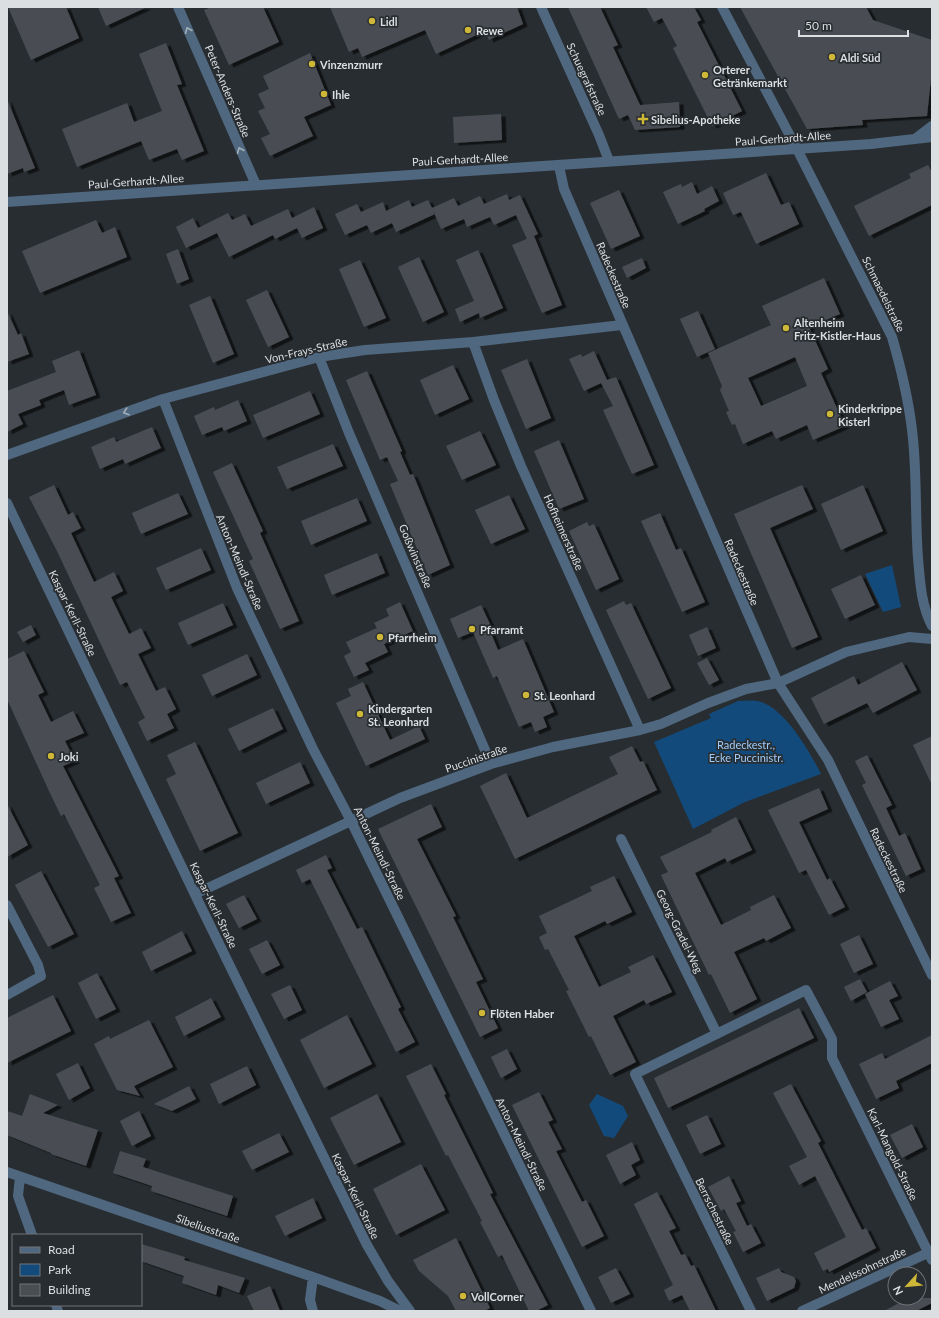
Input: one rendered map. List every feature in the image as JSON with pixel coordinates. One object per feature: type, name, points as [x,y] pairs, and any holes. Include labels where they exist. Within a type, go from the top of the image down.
[{"type":"street","name":"Peter-Anders-Straße","points":[[178,7],[256,185]]},
{"type":"street","name":"Schuegrafstraße","points":[[541,7],[600,135],[609,161]]},
{"type":"street","name":"Schmaedelstraße","points":[[722,7],[797,149],[883,317],[894,342],[900,366],[913,438],[915,536],[920,584],[926,615],[932,626]]},
{"type":"street","points":[[914,140],[932,126]]},
{"type":"street","name":"Paul-Gerhardt-Allee","points":[[7,202],[559,166],[609,161],[914,140],[932,137]]},
{"type":"street","name":"Radeckestraße","points":[[559,166],[564,189],[778,683],[828,760],[932,975]]},
{"type":"street","name":"Von-Frays-Straße","points":[[7,454],[163,399],[319,357],[366,350],[473,342],[622,325]]},
{"type":"street","name":"Hofheimerstraße","points":[[473,342],[494,400],[521,466],[640,730]]},
{"type":"street","name":"Goßwinstraße","points":[[319,357],[349,433],[491,764]]},
{"type":"street","name":"Anton-Meindl-Straße","points":[[163,399],[237,588],[313,749],[351,821],[591,1311]]},
{"type":"street","name":"Kaspar-Kerll-Straße","points":[[7,503],[195,894],[367,1245],[388,1281],[410,1311]]},
{"type":"street","name":"Puccinistraße","points":[[195,894],[418,790],[491,764],[553,747],[640,730],[661,724],[708,702],[746,688],[778,683],[846,652],[909,637],[932,639]]},
{"type":"street","name":"Georg-Gradel-Weg","points":[[621,839],[717,1034]]},
{"type":"street","points":[[7,905],[38,965],[42,976],[7,995]]},
{"type":"street","name":"Karl-Mangold-Straße","points":[[717,1034],[806,990],[832,1039],[832,1058],[931,1254]]},
{"type":"street","name":"Berrschestraße","points":[[717,1034],[635,1074],[751,1311]]},
{"type":"street","name":"Sibeliusstraße","points":[[7,1172],[313,1277],[380,1301],[400,1311]]},
{"type":"street","points":[[20,1177],[18,1196],[32,1234]]},
{"type":"street","name":"Mendelssohnstraße","points":[[802,1311],[931,1254]]},
{"type":"street","points":[[313,1277],[310,1300],[313,1311]]},
{"type":"green space","points":[[892,565],[901,607],[883,612],[865,574]]},
{"type":"green space","name":"Radeckestr., Ecke Puccinistr.","points":[[738,701],[757,701],[767,704],[776,711],[786,720],[803,742],[821,774],[745,802],[693,829],[654,742],[711,718],[709,714]]},
{"type":"green space","points":[[597,1094],[623,1106],[628,1116],[614,1138],[604,1136],[589,1105]]},
{"type":"building","points":[[8,7],[66,7],[79,38],[31,60]]},
{"type":"building","points":[[98,7],[147,7],[106,26]]},
{"type":"building","points":[[212,7],[263,7],[279,42],[229,65],[204,10]]},
{"type":"building","points":[[330,7],[517,7],[523,24],[489,40],[485,31],[436,54],[425,30],[362,57],[358,48],[349,52]]},
{"type":"building","points":[[568,7],[600,7],[618,45],[613,47],[640,105],[679,102],[680,127],[635,130],[628,115],[619,119]]},
{"type":"building","name":"Orterer Getränkemarkt","points":[[646,7],[694,7],[701,20],[697,22],[742,111],[712,126],[673,48],[677,46],[662,18],[654,22]]},
{"type":"building","points":[[740,7],[866,7],[873,20],[932,40],[932,69],[927,116],[862,120],[863,125],[807,129]]},
{"type":"building","points":[[166,43],[182,84],[177,85],[204,151],[182,160],[177,149],[149,160],[141,141],[77,167],[62,129],[127,103],[134,122],[162,111],[139,54]]},
{"type":"building","points":[[310,53],[331,105],[304,117],[313,136],[270,156],[261,138],[270,134],[258,111],[265,108],[258,94],[269,89],[263,76]]},
{"type":"building","points":[[7,99],[35,168],[24,172],[23,168],[7,174]]},
{"type":"building","points":[[501,114],[502,140],[454,143],[453,117]]},
{"type":"building","points":[[928,165],[932,172],[932,205],[869,236],[854,206],[911,178],[909,174]]},
{"type":"building","points":[[766,173],[781,205],[789,202],[799,224],[756,244],[741,212],[733,215],[723,193]]},
{"type":"building","points":[[692,182],[697,194],[712,186],[719,201],[704,209],[705,211],[678,224],[663,192],[681,184],[682,187]]},
{"type":"building","points":[[619,190],[640,236],[611,249],[590,203]]},
{"type":"building","points":[[507,194],[509,200],[520,195],[538,234],[527,239],[516,215],[494,225],[490,217],[467,227],[464,219],[441,229],[432,208],[454,198],[458,206],[480,196],[484,204]]},
{"type":"building","points":[[409,200],[412,207],[428,200],[435,214],[396,232],[392,223],[371,233],[367,225],[345,235],[335,214],[357,204],[361,212],[383,202],[386,211]]},
{"type":"building","points":[[314,207],[323,228],[302,238],[297,228],[275,239],[273,235],[229,257],[217,233],[186,248],[176,227],[193,218],[198,228],[228,213],[232,220],[245,214],[251,226],[288,209],[292,218]]},
{"type":"building","points":[[96,220],[102,233],[115,227],[127,257],[40,293],[22,251]]},
{"type":"building","points":[[534,236],[562,305],[542,313],[512,245]]},
{"type":"building","points":[[178,249],[189,279],[177,284],[166,254]]},
{"type":"building","points":[[478,250],[503,308],[480,318],[479,313],[460,322],[455,309],[474,301],[456,260]]},
{"type":"building","points":[[419,257],[444,312],[423,322],[398,267]]},
{"type":"building","points":[[642,258],[646,268],[627,278],[622,267]]},
{"type":"building","points":[[360,260],[386,318],[364,327],[339,269]]},
{"type":"building","points":[[824,278],[840,314],[809,327],[828,369],[821,373],[845,426],[813,440],[807,425],[776,439],[772,431],[743,444],[735,424],[732,425],[726,412],[729,411],[720,390],[722,386],[708,353],[771,325],[762,306]],"holes":[[[795,357],[807,386],[761,406],[748,378]]]},
{"type":"building","points":[[267,290],[289,337],[268,347],[246,300]]},
{"type":"building","points":[[210,296],[234,354],[213,363],[189,305]]},
{"type":"building","points":[[7,311],[18,335],[21,333],[29,354],[7,362]]},
{"type":"building","points":[[698,311],[715,349],[697,357],[680,319]]},
{"type":"building","points":[[79,350],[96,395],[69,405],[64,390],[39,400],[41,405],[18,414],[23,424],[7,432],[7,391],[56,372],[52,361]]},
{"type":"building","points":[[594,351],[607,380],[616,377],[654,465],[632,474],[603,410],[613,406],[601,383],[584,391],[569,359],[581,354],[582,357]]},
{"type":"building","points":[[527,359],[551,418],[526,429],[501,370]]},
{"type":"building","points":[[453,365],[469,399],[435,415],[420,380]]},
{"type":"building","points":[[367,371],[402,451],[400,452],[410,475],[413,474],[450,565],[428,575],[390,484],[398,481],[387,457],[380,460],[346,380]]},
{"type":"building","points":[[310,391],[320,414],[263,438],[253,415]]},
{"type":"building","points":[[238,400],[247,421],[224,431],[222,427],[202,435],[194,416],[214,407],[215,410]]},
{"type":"building","points":[[152,427],[161,448],[125,464],[123,459],[100,469],[91,447],[114,437],[116,442]]},
{"type":"building","points":[[480,431],[496,465],[462,480],[446,446]]},
{"type":"building","points":[[559,440],[584,499],[559,509],[534,451]]},
{"type":"building","points":[[333,444],[343,466],[287,489],[277,467]]},
{"type":"building","points":[[232,463],[263,531],[260,533],[299,621],[280,629],[249,561],[253,559],[213,472]]},
{"type":"building","points":[[54,485],[68,515],[73,512],[81,528],[71,533],[94,582],[114,572],[123,591],[111,597],[129,634],[141,628],[151,648],[138,654],[156,691],[165,687],[176,709],[167,714],[174,728],[147,741],[138,722],[145,718],[127,682],[120,685],[57,551],[29,497]]},
{"type":"building","points":[[802,485],[813,509],[770,528],[818,637],[792,648],[734,514]]},
{"type":"building","points":[[863,485],[883,531],[841,550],[821,504]]},
{"type":"building","points":[[178,493],[188,514],[141,534],[132,513]]},
{"type":"building","points":[[509,495],[525,529],[491,544],[475,510]]},
{"type":"building","points":[[357,498],[367,521],[311,545],[301,521]]},
{"type":"building","points":[[660,513],[676,550],[681,548],[705,602],[682,612],[641,521]]},
{"type":"building","points":[[587,522],[589,526],[594,524],[619,579],[596,590],[569,531]]},
{"type":"building","points":[[201,548],[211,570],[166,590],[156,568]]},
{"type":"building","points":[[377,553],[385,573],[332,595],[324,575]]},
{"type":"building","points":[[861,575],[875,605],[845,619],[831,589]]},
{"type":"building","points":[[624,601],[626,605],[631,603],[671,688],[648,699],[606,610]]},
{"type":"building","name":"Pfarrheim","points":[[400,602],[413,631],[384,644],[388,652],[365,663],[369,670],[354,677],[344,656],[351,652],[346,642],[377,628],[374,623],[389,616],[386,609]]},
{"type":"building","points":[[223,603],[233,625],[188,645],[178,623]]},
{"type":"building","name":"St. Leonhard","points":[[481,605],[490,624],[488,626],[498,650],[523,639],[554,712],[543,717],[547,727],[535,732],[531,722],[519,727],[497,676],[493,678],[473,632],[458,638],[450,619]]},
{"type":"building","points":[[31,625],[36,635],[23,642],[17,632]]},
{"type":"building","points":[[707,627],[716,648],[698,656],[689,635]]},
{"type":"building","points":[[24,651],[44,692],[38,695],[51,722],[73,711],[84,733],[65,741],[75,761],[63,766],[119,876],[114,878],[131,913],[111,922],[94,888],[100,885],[64,814],[61,816],[7,699],[7,659]]},
{"type":"building","points":[[247,654],[257,675],[212,696],[202,675]]},
{"type":"building","points":[[707,658],[719,680],[709,685],[697,663]]},
{"type":"building","points":[[902,662],[917,690],[873,713],[867,703],[824,724],[811,698],[854,676],[858,685]]},
{"type":"building","name":"Kindergarten St. Leonhard","points":[[363,682],[390,740],[419,726],[425,739],[366,766],[336,703],[351,696],[348,689]]},
{"type":"building","points":[[273,708],[283,729],[239,751],[228,729]]},
{"type":"building","points":[[932,736],[932,785],[913,745]]},
{"type":"building","points":[[195,742],[238,833],[200,851],[166,779],[176,774],[167,755]]},
{"type":"building","points":[[632,746],[640,762],[643,761],[657,790],[515,859],[480,786],[506,773],[527,818],[618,774],[609,757]]},
{"type":"building","points":[[867,755],[892,805],[886,808],[899,836],[905,833],[921,869],[906,876],[862,785],[866,783],[855,761]]},
{"type":"building","points":[[300,762],[310,783],[266,804],[256,783]]},
{"type":"building","points":[[819,788],[828,809],[799,822],[827,880],[830,878],[845,907],[829,915],[806,870],[799,873],[768,810]]},
{"type":"building","points":[[7,804],[28,845],[7,857]]},
{"type":"building","points":[[431,804],[442,827],[417,839],[456,916],[453,917],[483,979],[476,982],[498,1028],[480,1037],[378,829]]},
{"type":"building","points":[[736,817],[752,850],[727,862],[725,858],[695,873],[721,925],[751,910],[750,907],[774,895],[791,928],[766,941],[764,938],[734,952],[757,999],[730,1013],[711,974],[709,975],[661,875],[668,872],[660,857],[712,832],[711,830]]},
{"type":"building","points":[[326,855],[332,868],[327,870],[357,929],[362,927],[401,1007],[398,1009],[415,1042],[396,1052],[310,879],[302,883],[296,870]]},
{"type":"building","points":[[41,871],[74,934],[48,947],[15,885]]},
{"type":"building","points":[[614,876],[632,912],[607,924],[605,921],[574,936],[599,987],[631,972],[628,967],[653,955],[672,992],[646,1004],[644,1000],[613,1016],[636,1062],[610,1075],[591,1036],[589,1037],[566,991],[569,990],[548,949],[545,950],[539,937],[547,933],[539,916],[592,891],[590,887]]},
{"type":"building","points":[[244,895],[257,919],[239,928],[226,904]]},
{"type":"building","points":[[182,931],[192,951],[151,971],[142,952]]},
{"type":"building","points":[[859,935],[873,964],[854,973],[840,944]]},
{"type":"building","points":[[267,940],[280,965],[262,974],[249,949]]},
{"type":"building","points":[[97,973],[116,1009],[96,1019],[78,983]]},
{"type":"building","points":[[860,979],[867,992],[851,1001],[844,987]]},
{"type":"building","points":[[890,981],[898,996],[889,1000],[899,1019],[881,1027],[865,994]]},
{"type":"building","points":[[290,985],[302,1010],[284,1019],[271,994]]},
{"type":"building","points":[[53,995],[71,1031],[7,1063],[7,1018]]},
{"type":"building","points":[[211,998],[221,1017],[184,1036],[175,1017]]},
{"type":"building","points":[[799,1008],[814,1038],[668,1108],[654,1078]]},
{"type":"building","points":[[347,1015],[372,1064],[324,1088],[300,1040]]},
{"type":"building","points":[[149,1020],[173,1067],[134,1086],[140,1096],[117,1090],[94,1044],[109,1036],[110,1039]]},
{"type":"building","points":[[932,1035],[932,1063],[896,1081],[899,1088],[876,1099],[859,1064],[882,1053],[885,1059]]},
{"type":"building","points":[[507,1049],[517,1069],[501,1078],[491,1057]]},
{"type":"building","points":[[78,1063],[90,1088],[69,1100],[56,1074]]},
{"type":"building","points":[[431,1064],[446,1094],[444,1095],[493,1193],[490,1194],[548,1305],[536,1311],[529,1311],[502,1255],[498,1257],[480,1222],[482,1221],[448,1155],[446,1156],[406,1076]]},
{"type":"building","points":[[247,1066],[256,1085],[219,1104],[210,1084]]},
{"type":"building","points":[[791,1084],[821,1141],[818,1143],[862,1230],[866,1228],[876,1248],[829,1272],[828,1269],[823,1271],[814,1253],[846,1237],[815,1176],[799,1185],[789,1166],[807,1157],[773,1093]]},
{"type":"building","points":[[189,1086],[196,1099],[172,1111],[154,1104]]},
{"type":"building","points":[[539,1092],[553,1120],[548,1122],[562,1149],[556,1151],[582,1202],[586,1200],[604,1236],[582,1247],[512,1105]]},
{"type":"building","points":[[30,1094],[58,1105],[43,1113],[98,1130],[86,1166],[51,1154],[7,1135],[7,1111],[22,1116]]},
{"type":"building","points":[[377,1094],[401,1142],[354,1165],[330,1118]]},
{"type":"building","points":[[139,1111],[151,1136],[132,1146],[120,1121]]},
{"type":"building","points":[[707,1115],[721,1144],[700,1154],[686,1125]]},
{"type":"building","points":[[912,1124],[923,1147],[902,1158],[890,1135]]},
{"type":"building","points":[[279,1133],[289,1152],[252,1170],[242,1151]]},
{"type":"building","points":[[632,1142],[640,1160],[631,1165],[636,1175],[620,1184],[606,1155]]},
{"type":"building","points":[[120,1151],[146,1159],[143,1167],[233,1196],[227,1216],[151,1191],[152,1186],[113,1173]]},
{"type":"building","points":[[421,1164],[445,1210],[396,1235],[373,1189]]},
{"type":"building","points":[[729,1176],[741,1201],[736,1203],[747,1226],[751,1224],[761,1243],[743,1252],[733,1232],[736,1231],[724,1209],[721,1211],[708,1187]]},
{"type":"building","points":[[657,1192],[676,1228],[669,1231],[681,1255],[685,1254],[691,1266],[694,1265],[716,1311],[690,1311],[682,1295],[669,1301],[664,1290],[673,1285],[634,1204]]},
{"type":"building","points":[[313,1198],[322,1218],[285,1236],[275,1216]]},
{"type":"building","points":[[456,1238],[490,1308],[484,1311],[456,1311],[448,1296],[419,1271],[413,1260]]},
{"type":"building","points":[[142,1244],[185,1257],[184,1260],[245,1278],[239,1293],[218,1285],[216,1295],[182,1283],[184,1276],[142,1261]]},
{"type":"building","points":[[616,1268],[630,1294],[611,1303],[598,1277]]},
{"type":"building","points":[[779,1268],[781,1272],[794,1277],[796,1281],[794,1288],[767,1301],[756,1278]]},
{"type":"building","points":[[270,1286],[280,1311],[254,1311],[247,1296]]},
{"type":"building","points":[[927,1298],[932,1298],[932,1303],[927,1306]]},
{"type":"building","points":[[894,1306],[926,1306],[916,1311],[884,1311]]},
{"type":"place","name":"Lidl","points":[[372,21]]},
{"type":"place","name":"Rewe","points":[[468,30]]},
{"type":"place","name":"Aldi Süd","points":[[832,57]]},
{"type":"place","name":"Vinzenzmurr","points":[[312,64]]},
{"type":"place","name":"Orterer Getränkemarkt","points":[[705,75]]},
{"type":"place","name":"Ihle","points":[[324,94]]},
{"type":"place","name":"Sibelius-Apotheke","points":[[643,119]]},
{"type":"place","name":"Altenheim Fritz-Kistler-Haus","points":[[786,328]]},
{"type":"place","name":"Kinderkrippe Kisterl","points":[[830,414]]},
{"type":"place","name":"Pfarramt","points":[[472,629]]},
{"type":"place","name":"Pfarrheim","points":[[380,637]]},
{"type":"place","name":"St. Leonhard","points":[[526,695]]},
{"type":"place","name":"Kindergarten St. Leonhard","points":[[360,714]]},
{"type":"place","name":"Joki","points":[[51,756]]},
{"type":"place","name":"Flöten Haber","points":[[482,1013]]},
{"type":"place","name":"VollCorner","points":[[463,1296]]}]
